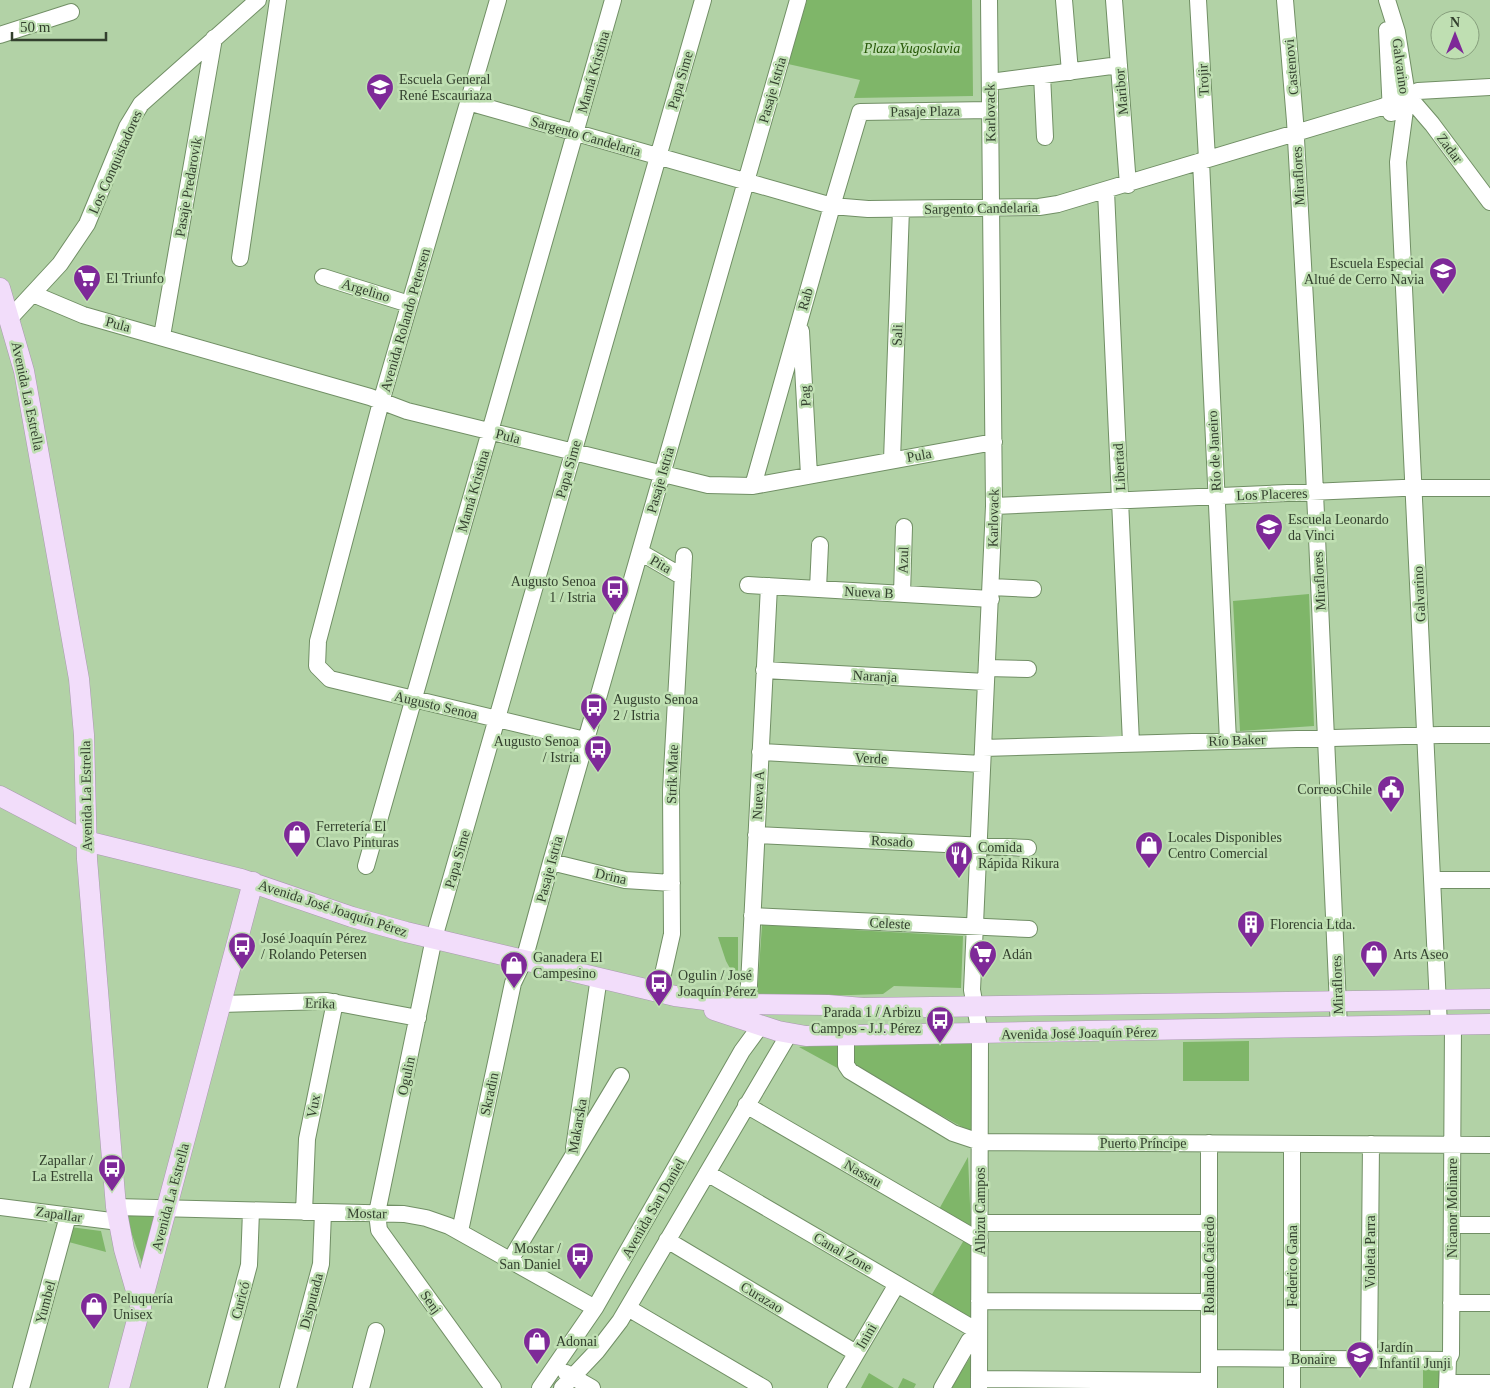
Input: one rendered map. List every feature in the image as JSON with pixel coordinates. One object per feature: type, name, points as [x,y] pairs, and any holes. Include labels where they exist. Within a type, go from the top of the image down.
[{"type":"main road","name":"Avenida La Estrella","points":[[1,293],[10,318],[26,380],[78,679],[84,735],[86,841],[118,1215],[141,1308]]},
{"type":"main road","name":"Avenida José Joaquín Pérez","points":[[0,796],[86,841],[253,882],[369,922],[667,994],[748,1005],[828,1005],[858,1008],[1490,999]]},
{"type":"main road","name":"Avenida La Estrella","points":[[119,1388],[253,882]]},
{"type":"main road","name":"Avenida José Joaquín Pérez","points":[[667,994],[790,1034],[846,1036],[1490,1024]]},
{"type":"main road","points":[[1208,1030],[1209,1002]]},
{"type":"main road","points":[[761,1025],[789,1014],[835,1013],[858,1008]]},
{"type":"street","name":"Los Conquistadores","points":[[10,318],[60,264],[87,224],[127,127],[141,104],[258,0]]},
{"type":"street","points":[[240,258],[278,0]]},
{"type":"street","name":"Avenida Rolando Petersen","points":[[318,641],[409,304],[498,0]]},
{"type":"street","name":"Mamá Kristina","points":[[366,866],[613,0]]},
{"type":"street","name":"Papa Sime","points":[[434,938],[703,0]]},
{"type":"street","name":"Pasaje Istria","points":[[524,960],[550,862],[798,0]]},
{"type":"street","name":"Karlovack","points":[[980,1034],[972,990],[994,506],[989,0]]},
{"type":"street","points":[[1064,0],[1070,72]]},
{"type":"street","name":"Maribor","points":[[1114,0],[1128,185]]},
{"type":"street","name":"Trojir","points":[[1198,0],[1204,160]]},
{"type":"street","name":"Castenovi","points":[[1285,0],[1296,134]]},
{"type":"street","name":"Galvarino","points":[[1387,0],[1395,26],[1407,95],[1398,162],[1438,1000],[1446,1026]]},
{"type":"street","name":"Galvarino","points":[[1387,0],[1392,146],[1398,162]]},
{"type":"street","points":[[0,35],[71,12]]},
{"type":"street","name":"Pasaje Predarovik","points":[[162,336],[214,38]]},
{"type":"street","points":[[990,82],[1119,65]]},
{"type":"street","points":[[1042,75],[1045,137]]},
{"type":"street","name":"Sargento Candelaria","points":[[468,102],[832,206],[902,209],[992,208],[1048,206],[1106,191],[1204,160],[1296,134],[1392,103],[1407,95],[1431,89],[1490,87]]},
{"type":"street","points":[[1401,135],[1417,127],[1427,118],[1425,98],[1431,89]]},
{"type":"street","name":"Zadar","points":[[1407,95],[1427,118],[1490,202]]},
{"type":"street","name":"Pasaje Plaza","points":[[860,112],[990,110]]},
{"type":"street","name":"Rab","points":[[753,486],[860,112]]},
{"type":"street","name":"Miraflores","points":[[1296,134],[1315,492],[1339,1028]]},
{"type":"street","name":"Río de Janeiro","points":[[1204,160],[1216,496],[1228,741]]},
{"type":"street","name":"Libertad","points":[[1106,191],[1131,743]]},
{"type":"street","name":"Sali","points":[[892,460],[902,209]]},
{"type":"street","name":"Argelino","points":[[323,277],[409,304]]},
{"type":"street","name":"Pula","points":[[33,294],[82,315],[162,336],[382,402],[407,412],[708,485],[753,486],[994,442]]},
{"type":"street","name":"Pag","points":[[801,316],[810,475]]},
{"type":"street","name":"Los Placeres","points":[[994,506],[1414,488],[1490,488]]},
{"type":"street","name":"Azul","points":[[902,594],[904,527]]},
{"type":"street","points":[[818,589],[820,545]]},
{"type":"street","name":"Pita","points":[[640,552],[682,576]]},
{"type":"street","name":"Strik Mate","points":[[667,994],[672,934],[671,790],[684,556]]},
{"type":"street","name":"Nueva B","points":[[748,585],[902,594],[991,593],[1033,589]]},
{"type":"street","name":"Nueva A","points":[[748,1005],[769,586]]},
{"type":"street","name":"Augusto Senoa","points":[[318,641],[317,666],[330,679],[586,740]]},
{"type":"street","name":"Naranja","points":[[764,670],[987,675],[1028,669]]},
{"type":"street","name":"Río Baker","points":[[983,748],[1425,735],[1490,735]]},
{"type":"street","name":"Verde","points":[[760,752],[982,764]]},
{"type":"street","name":"Rosado","points":[[756,835],[1028,848]]},
{"type":"street","name":"Drina","points":[[550,862],[625,880],[672,883]]},
{"type":"street","points":[[1432,880],[1490,880]]},
{"type":"street","name":"Celeste","points":[[752,916],[1029,929]]},
{"type":"street","name":"Ogulin","points":[[377,1214],[434,938]]},
{"type":"street","name":"Skradin","points":[[460,1231],[513,983],[524,960]]},
{"type":"street","name":"Makarska","points":[[511,1259],[573,1156],[599,978]]},
{"type":"street","name":"Erika","points":[[221,1004],[334,1002],[418,1018]]},
{"type":"street","name":"Vux","points":[[304,1212],[308,1133],[334,1002]]},
{"type":"street","name":"Avenida San Daniel","points":[[540,1388],[595,1308],[742,1051],[761,1025]]},
{"type":"street","name":"Nicanor Molinare","points":[[1446,1026],[1452,1144],[1451,1354],[1448,1360],[1448,1386]]},
{"type":"street","name":"Avenida San Daniel","points":[[568,1383],[598,1351],[628,1308],[746,1105],[790,1034]]},
{"type":"street","name":"Albizu Campos","points":[[979,1384],[980,1034]]},
{"type":"street","name":"Puerto Príncipe","points":[[846,1036],[846,1065],[850,1071],[953,1133],[980,1142],[1490,1145]]},
{"type":"street","points":[[573,1156],[621,1076]]},
{"type":"street","name":"Nassau","points":[[746,1105],[980,1241]]},
{"type":"street","name":"Rolando Caicedo","points":[[1209,1143],[1209,1384]]},
{"type":"street","name":"Federico Gana","points":[[1292,1144],[1292,1388]]},
{"type":"street","name":"Violeta Parra","points":[[1369,1359],[1371,1144]]},
{"type":"street","name":"Canal Zone","points":[[707,1173],[979,1332]]},
{"type":"street","name":"Zapallar","points":[[0,1207],[68,1216],[118,1215]]},
{"type":"street","name":"Mostar","points":[[118,1215],[167,1209],[323,1212],[426,1218],[460,1231],[595,1308]]},
{"type":"street","name":"Curicó","points":[[216,1388],[249,1265],[251,1211]]},
{"type":"street","name":"Disputada","points":[[288,1388],[321,1264],[323,1212]]},
{"type":"street","name":"Senj","points":[[377,1214],[379,1230],[493,1388]]},
{"type":"street","name":"Yumbel","points":[[21,1388],[68,1216]]},
{"type":"street","points":[[980,1223],[1209,1223]]},
{"type":"street","points":[[1452,1225],[1490,1225]]},
{"type":"street","name":"Curazao","points":[[667,1240],[856,1353]]},
{"type":"street","name":"Inini","points":[[836,1388],[897,1284]]},
{"type":"street","points":[[979,1301],[1209,1302]]},
{"type":"street","points":[[1451,1303],[1490,1303]]},
{"type":"street","points":[[628,1308],[764,1388]]},
{"type":"street","points":[[361,1388],[376,1331]]},
{"type":"street","points":[[942,1388],[969,1341],[979,1332]]},
{"type":"street","name":"Bonaire","points":[[1209,1358],[1448,1360]]},
{"type":"street","points":[[556,1366],[568,1383],[592,1388]]},
{"type":"street","points":[[1448,1386],[1490,1383]]},
{"type":"street","points":[[979,1384],[1209,1384]]},
{"type":"green space","name":"Plaza Yugoslavia","points":[[807,0],[972,0],[973,96],[854,98],[860,80],[788,64]]},
{"type":"green space","points":[[1309,594],[1314,726],[1240,731],[1233,601]]},
{"type":"green space","points":[[762,925],[963,936],[961,988],[894,986],[883,994],[757,998]]},
{"type":"green space","points":[[718,937],[738,937],[738,983],[726,961]]},
{"type":"green space","points":[[1249,1041],[1249,1081],[1183,1081],[1183,1042]]},
{"type":"green space","points":[[971,1042],[973,1133],[852,1066],[852,1046]]},
{"type":"green space","points":[[841,1043],[841,1070],[799,1047]]},
{"type":"green space","points":[[968,1157],[971,1228],[938,1211]]},
{"type":"green space","points":[[124,1212],[157,1212],[143,1266]]},
{"type":"green space","points":[[70,1227],[101,1231],[106,1252],[65,1241]]},
{"type":"green space","points":[[964,1240],[973,1244],[971,1318],[931,1296]]},
{"type":"green space","points":[[971,1356],[971,1388],[951,1388]]},
{"type":"green space","points":[[1423,1369],[1440,1369],[1440,1388],[1423,1388]]},
{"type":"green space","points":[[869,1373],[894,1388],[861,1388]]},
{"type":"green space","points":[[903,1378],[916,1384],[914,1388],[898,1388]]},
{"type":"place","name":"Escuela General René Escauriaza","points":[[380,111]]},
{"type":"place","name":"Escuela Especial Altué de Cerro Navia","points":[[1443,295]]},
{"type":"place","name":"El Triunfo","points":[[87,302]]},
{"type":"place","name":"Escuela Leonardo da Vinci","points":[[1269,551]]},
{"type":"place","name":"Augusto Senoa 1 / Istria","points":[[615,613]]},
{"type":"place","name":"Augusto Senoa 2 / Istria","points":[[594,731]]},
{"type":"place","name":"Augusto Senoa / Istria","points":[[598,773]]},
{"type":"place","name":"CorreosChile","points":[[1391,813]]},
{"type":"place","name":"Ferretería El Clavo Pinturas","points":[[297,858]]},
{"type":"place","name":"Locales Disponibles Centro Comercial","points":[[1149,869]]},
{"type":"place","name":"Comida Rápida Rikura","points":[[959,879]]},
{"type":"place","name":"Florencia Ltda.","points":[[1251,948]]},
{"type":"place","name":"José Joaquín Pérez / Rolando Petersen","points":[[242,970]]},
{"type":"place","name":"Adán","points":[[983,978]]},
{"type":"place","name":"Arts Aseo","points":[[1374,978]]},
{"type":"place","name":"Ganadera El Campesino","points":[[514,989]]},
{"type":"place","name":"Ogulin / José Joaquín Pérez","points":[[659,1007]]},
{"type":"place","name":"Parada 1 / Arbizu Campos - J.J. Pérez","points":[[940,1044]]},
{"type":"place","name":"Zapallar / La Estrella","points":[[112,1192]]},
{"type":"place","name":"Mostar / San Daniel","points":[[580,1280]]},
{"type":"place","name":"Peluquería Unisex","points":[[94,1330]]},
{"type":"place","name":"Adonai","points":[[537,1365]]},
{"type":"place","name":"Jardín Infantil Junji","points":[[1360,1379]]}]
